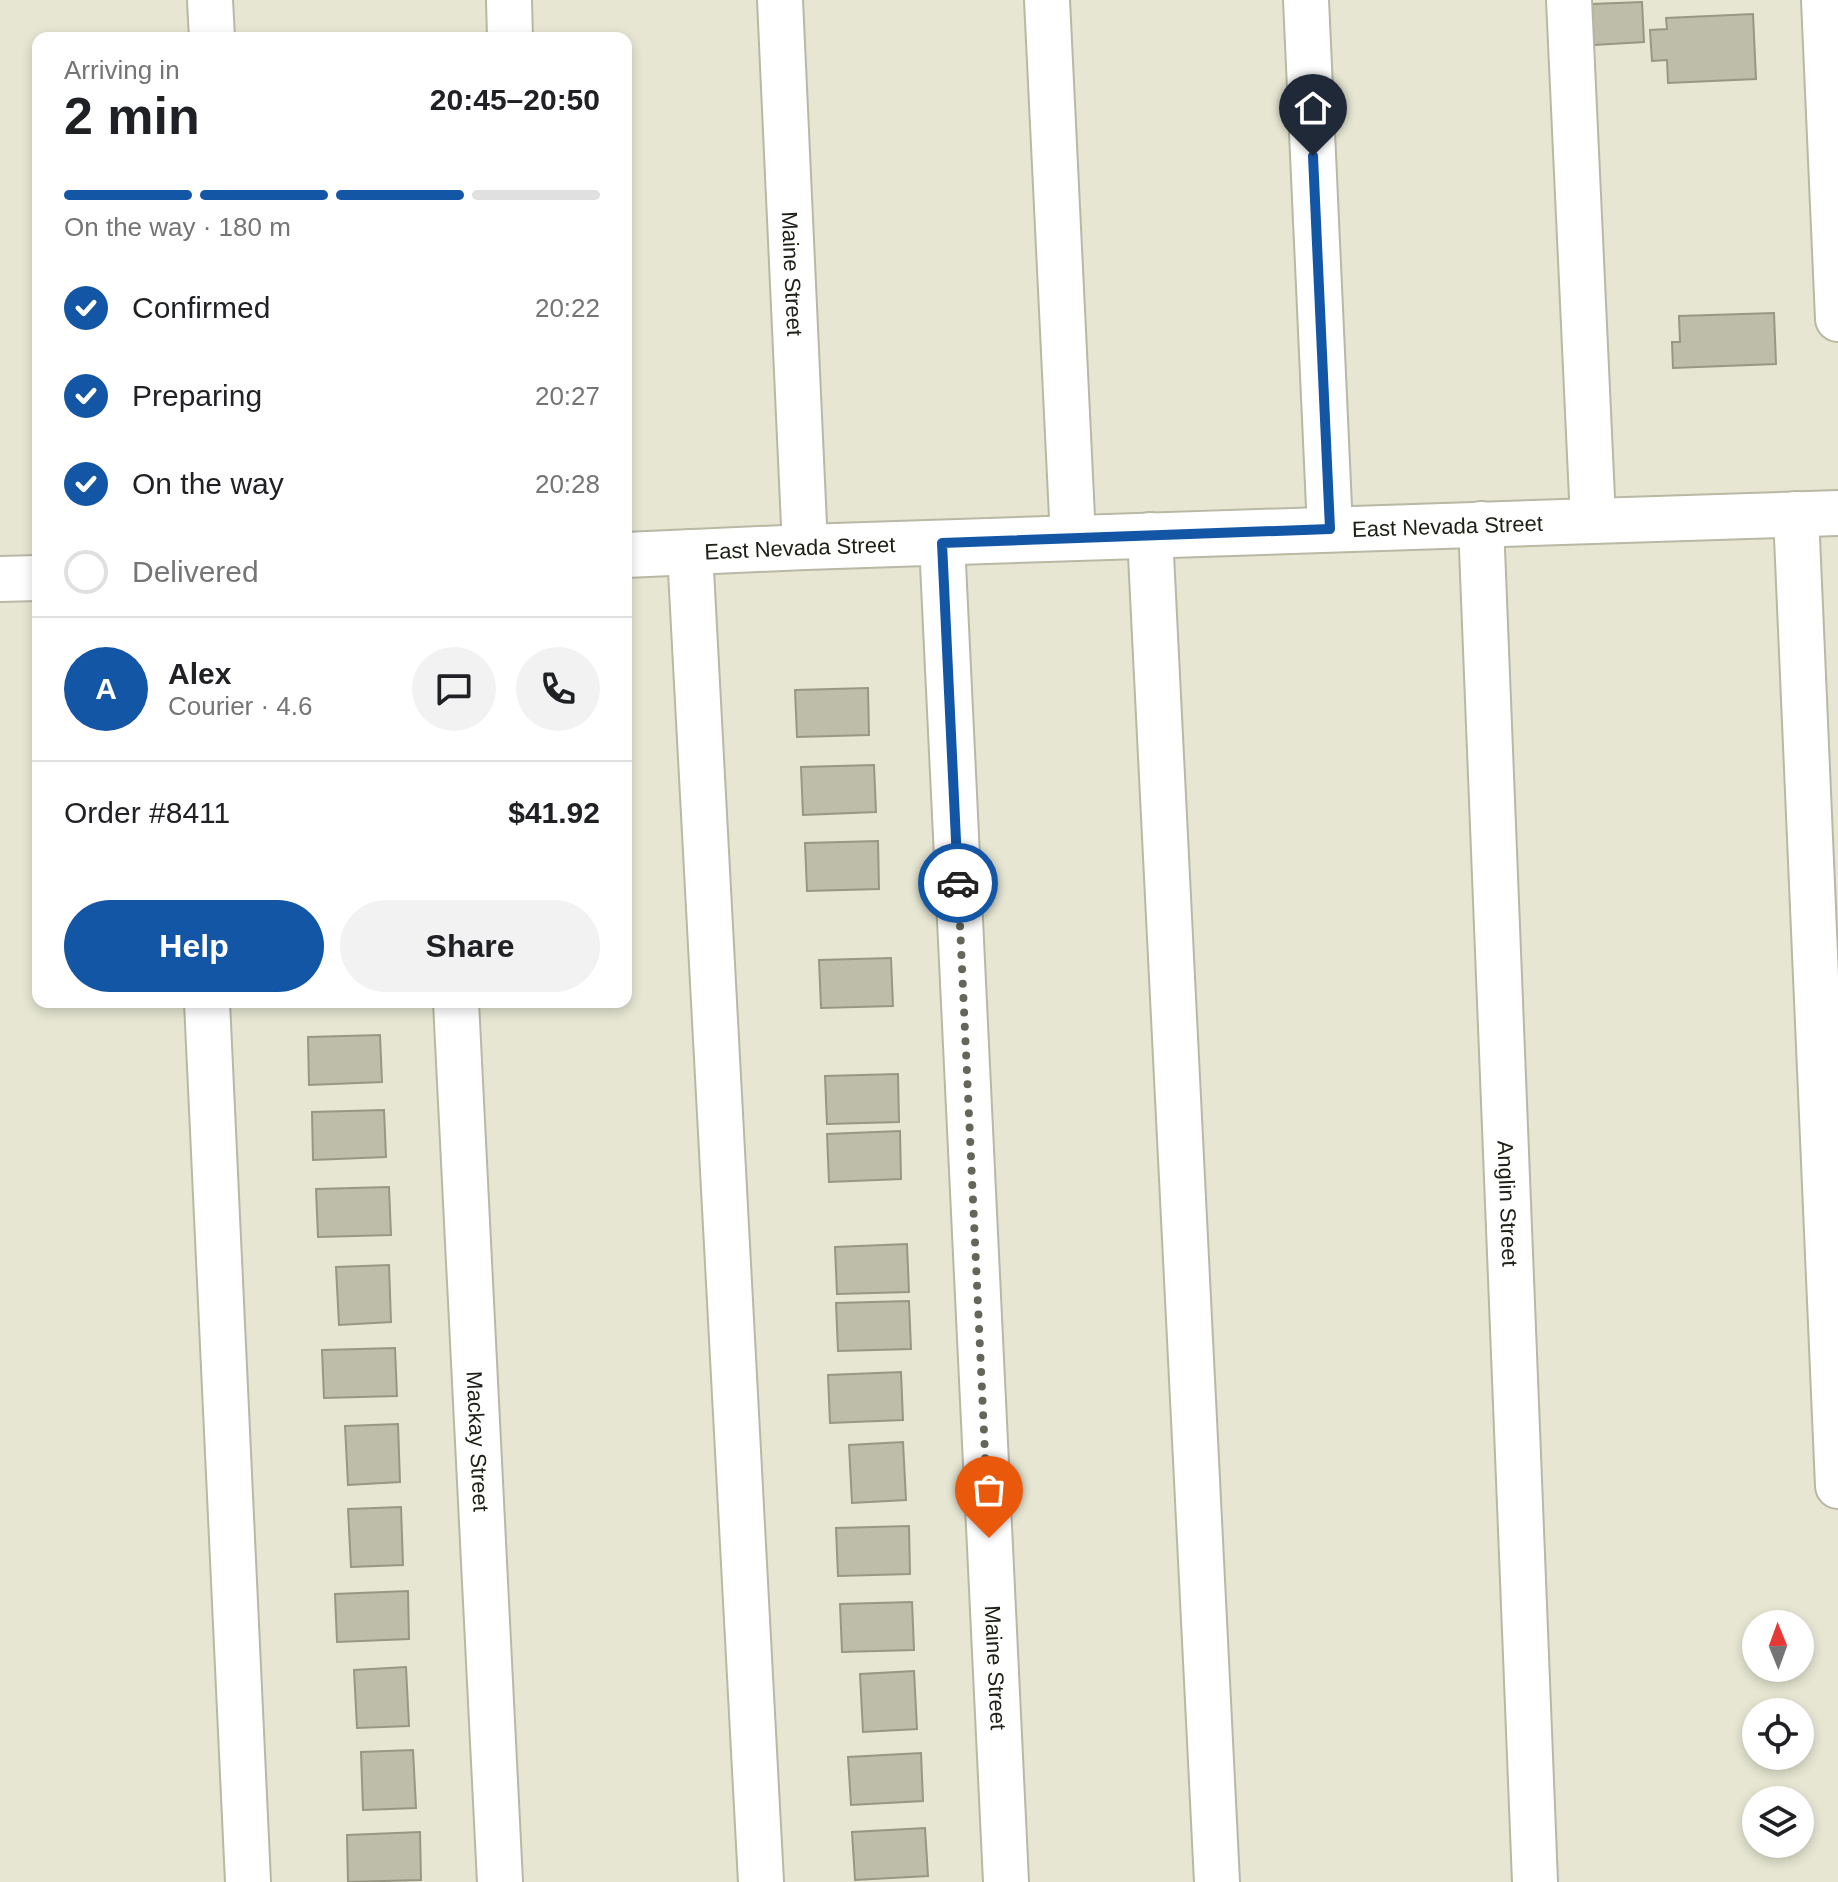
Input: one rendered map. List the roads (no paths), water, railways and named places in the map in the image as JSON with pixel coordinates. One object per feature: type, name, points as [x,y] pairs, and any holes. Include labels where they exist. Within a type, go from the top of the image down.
[{"type":"street","points":[[210,0],[212,32]]},
{"type":"street","points":[[509,0],[510,32]]},
{"type":"street","name":"Maine Street","points":[[780,0],[805,547]]},
{"type":"street","points":[[1047,0],[1073,538]]},
{"type":"street","points":[[1306,0],[1330,529]]},
{"type":"street","points":[[1569,0],[1593,520]]},
{"type":"street","points":[[1824,0],[1838,319]]},
{"type":"street","points":[[1817,513],[1838,1486]]},
{"type":"street","name":"East Nevada Street","points":[[632,555],[1817,513]]},
{"type":"street","name":"Anglin Street","points":[[1481,524],[1535,1882]]},
{"type":"street","points":[[1150,535],[1217,1882]]},
{"type":"street","name":"Maine Street","points":[[942,543],[1006,1882]]},
{"type":"street","points":[[690,552],[761,1882]]},
{"type":"street","points":[[0,579],[32,578]]},
{"type":"street","points":[[207,1008],[248,1882]]},
{"type":"street","name":"Mackay Street","points":[[456,1008],[500,1882]]}]
